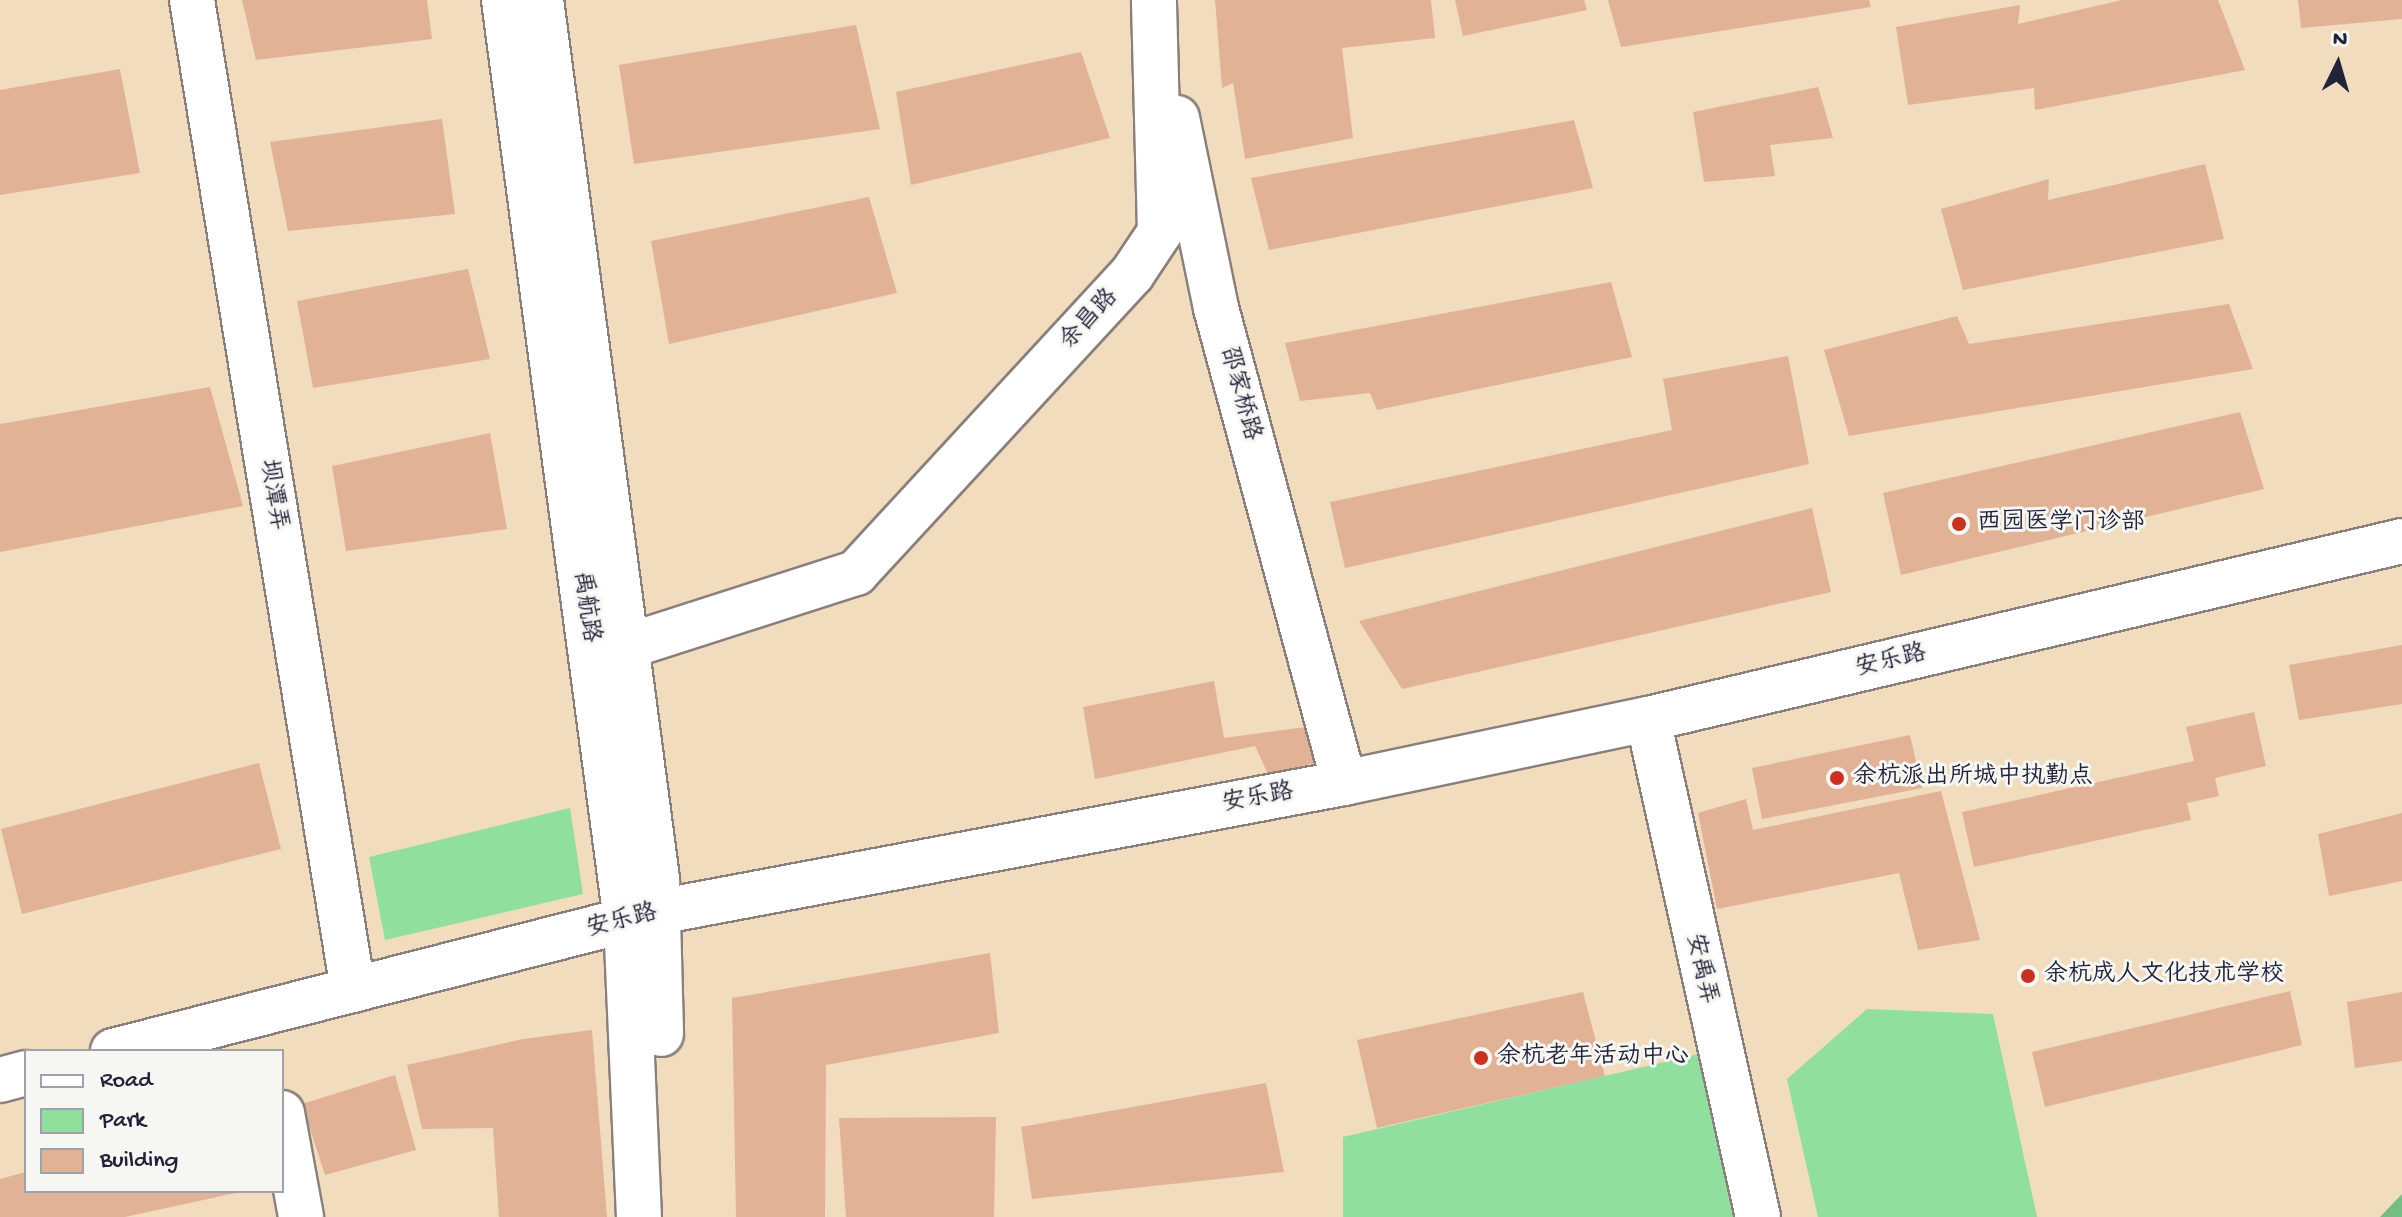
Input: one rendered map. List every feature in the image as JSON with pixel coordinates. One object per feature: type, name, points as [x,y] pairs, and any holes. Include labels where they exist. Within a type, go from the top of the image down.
[{"type":"street","name":"坝潭弄","points":[[192,0],[353,990]]},
{"type":"street","name":"禹航路","points":[[504,0],[642,916],[639,1217]]},
{"type":"street","name":"禹航路","points":[[541,0],[625,647],[666,1217]]},
{"type":"street","name":"余昌路","points":[[625,647],[856,573],[1132,274],[1160,232],[1154,1]]},
{"type":"street","name":"邵家桥路","points":[[1154,1],[1216,308],[1344,783]]},
{"type":"street","name":"安乐路","points":[[129,1049],[266,1032],[353,990],[642,916],[1344,783],[1648,719],[2402,541]]},
{"type":"street","name":"安禹弄","points":[[1648,719],[1758,1217]]},
{"type":"street","points":[[0,1080],[24,1074]]},
{"type":"street","points":[[284,1124],[301,1217]]},
{"type":"green space","points":[[570,808],[583,894],[385,940],[369,857]]},
{"type":"green space","points":[[1867,1009],[1993,1014],[2037,1217],[1818,1217],[1787,1079]]},
{"type":"green space","points":[[1703,1053],[1741,1217],[1343,1217],[1343,1137]]},
{"type":"green space","points":[[2402,1194],[2402,1217],[2380,1217]]},
{"type":"building","points":[[242,0],[427,0],[432,39],[256,60]]},
{"type":"building","points":[[1215,0],[1431,0],[1435,38],[1342,48],[1353,138],[1245,159],[1233,83],[1222,88]]},
{"type":"building","points":[[1455,0],[1584,0],[1587,10],[1463,36]]},
{"type":"building","points":[[1608,0],[1869,0],[1871,7],[1621,47]]},
{"type":"building","points":[[2122,0],[2218,0],[2245,70],[2035,110],[2034,88],[1908,105],[1896,27],[2020,5],[2018,24]]},
{"type":"building","points":[[2298,0],[2402,0],[2402,19],[2301,28]]},
{"type":"building","points":[[856,25],[880,129],[634,164],[619,65]]},
{"type":"building","points":[[1081,52],[1110,138],[911,185],[896,92]]},
{"type":"building","points":[[120,69],[140,173],[0,195],[0,90]]},
{"type":"building","points":[[1818,87],[1833,138],[1770,145],[1775,176],[1704,182],[1693,112]]},
{"type":"building","points":[[442,119],[455,214],[288,231],[270,142]]},
{"type":"building","points":[[1574,120],[1593,188],[1269,250],[1251,178]]},
{"type":"building","points":[[2205,164],[2224,239],[1963,290],[1941,209],[2049,179],[2048,200]]},
{"type":"building","points":[[869,197],[897,293],[669,344],[651,241]]},
{"type":"building","points":[[468,269],[490,359],[313,388],[297,301]]},
{"type":"building","points":[[1611,282],[1632,357],[1377,410],[1370,393],[1300,401],[1285,343]]},
{"type":"building","points":[[2229,304],[2253,369],[1849,436],[1824,350],[1957,316],[1969,344]]},
{"type":"building","points":[[1788,356],[1809,464],[1345,568],[1330,502],[1672,430],[1663,379]]},
{"type":"building","points":[[210,387],[243,506],[0,552],[0,424]]},
{"type":"building","points":[[2240,412],[2264,489],[1901,575],[1883,493]]},
{"type":"building","points":[[490,433],[507,529],[346,551],[332,466]]},
{"type":"building","points":[[1812,508],[1831,592],[1402,689],[1359,621]]},
{"type":"building","points":[[2402,645],[2402,704],[2299,720],[2289,665]]},
{"type":"building","points":[[1214,681],[1224,738],[1313,726],[1323,761],[1268,774],[1255,746],[1095,779],[1083,707]]},
{"type":"building","points":[[2254,712],[2266,766],[2215,778],[2219,796],[2187,803],[2191,820],[1974,867],[1962,812],[2194,761],[2186,727]]},
{"type":"building","name":"余杭派出所城中执勤点","points":[[1910,735],[1922,788],[1762,819],[1752,768]]},
{"type":"building","points":[[259,763],[281,849],[22,914],[1,829]]},
{"type":"building","points":[[1941,791],[1980,940],[1918,950],[1899,873],[1717,909],[1698,813],[1746,799],[1753,830]]},
{"type":"building","points":[[2402,813],[2402,881],[2329,896],[2318,834]]},
{"type":"building","points":[[990,953],[999,1033],[826,1065],[825,1217],[736,1217],[732,998]]},
{"type":"building","points":[[2290,991],[2302,1045],[2045,1107],[2032,1052]]},
{"type":"building","name":"余杭老年活动中心","points":[[1583,992],[1605,1076],[1377,1128],[1357,1040]]},
{"type":"building","points":[[2402,992],[2402,1061],[2355,1068],[2347,1002]]},
{"type":"building","points":[[592,1030],[607,1217],[499,1217],[493,1128],[422,1129],[407,1065],[523,1039]]},
{"type":"building","points":[[395,1075],[416,1150],[325,1175],[302,1104]]},
{"type":"building","points":[[1266,1083],[1284,1172],[1032,1199],[1021,1127]]},
{"type":"building","points":[[996,1117],[994,1217],[846,1217],[839,1118]]},
{"type":"building","points":[[24,1173],[24,1193],[235,1193],[125,1217],[0,1217],[0,1179]]},
{"type":"place","name":"西园医学门诊部","points":[[1959,524]]},
{"type":"place","name":"余杭派出所城中执勤点","points":[[1837,778]]},
{"type":"place","name":"余杭成人文化技术学校","points":[[2028,976]]},
{"type":"place","name":"余杭老年活动中心","points":[[1481,1058]]}]
